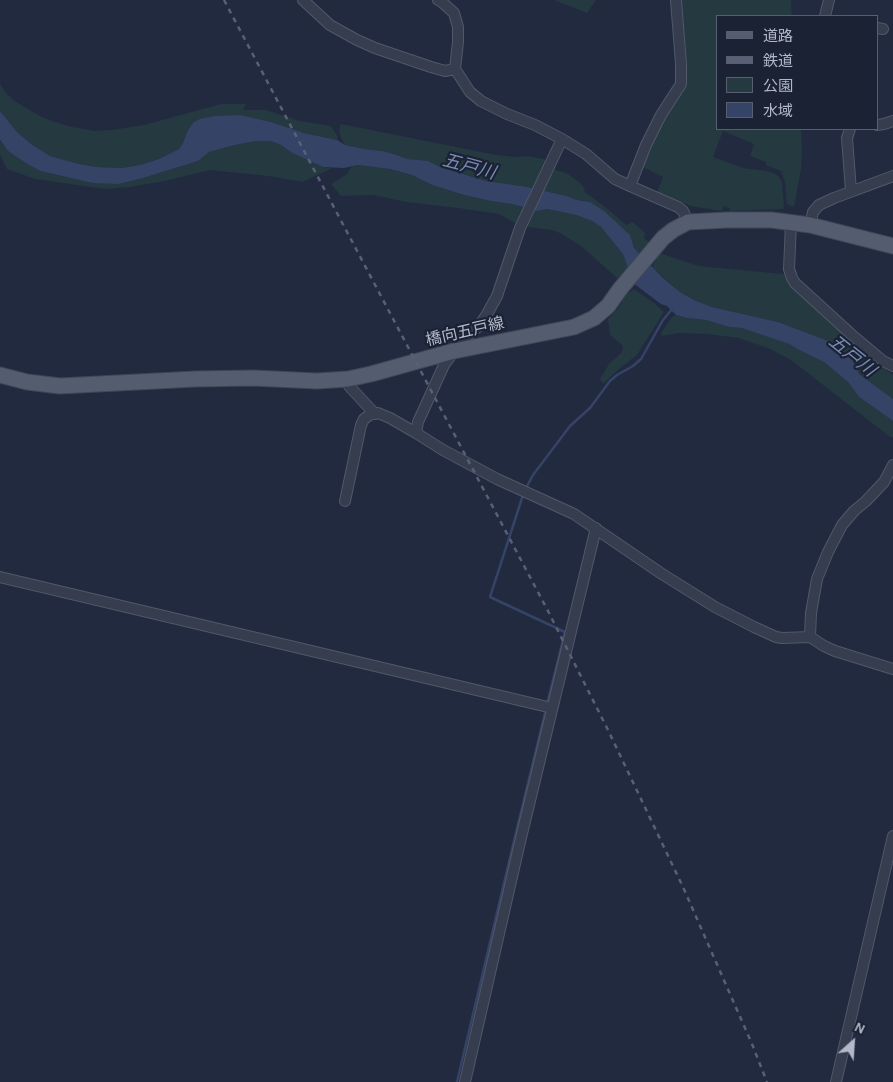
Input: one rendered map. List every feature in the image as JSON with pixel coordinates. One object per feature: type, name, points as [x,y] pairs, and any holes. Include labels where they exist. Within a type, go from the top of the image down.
[{"type":"main road","name":"橋向五戸線","points":[[0,375],[27,382],[60,386],[204,379],[252,378],[318,381],[348,379],[454,351],[574,327],[594,318],[608,306],[656,245],[673,230],[688,222],[771,220],[810,225],[893,246]]},
{"type":"street","points":[[303,0],[330,25],[356,40],[431,68],[445,71],[455,69]]},
{"type":"street","points":[[438,0],[454,13],[458,27],[455,69],[470,92],[481,102],[535,125],[562,139],[586,154],[615,179],[678,206],[683,211],[688,222]]},
{"type":"street","points":[[630,186],[646,145],[662,114],[681,84],[676,0]]},
{"type":"street","points":[[825,15],[829,0]]},
{"type":"street","points":[[878,125],[893,121]]},
{"type":"street","points":[[850,130],[846,138],[851,191]]},
{"type":"street","points":[[416,433],[418,422],[444,365],[463,339],[478,326],[497,296],[520,228],[562,139]]},
{"type":"street","points":[[810,225],[813,212],[819,205],[893,176]]},
{"type":"street","points":[[791,223],[789,269],[795,283],[852,335],[883,361],[893,366]]},
{"type":"street","points":[[348,379],[349,386],[374,414]]},
{"type":"street","points":[[344,501],[364,419],[371,414],[378,413],[496,479],[574,514],[662,574],[715,607],[754,627],[776,637],[810,637],[834,651],[893,669]]},
{"type":"street","points":[[810,637],[811,613],[817,579],[828,552],[842,525],[884,482],[893,465]]},
{"type":"street","points":[[466,1082],[520,842],[596,528]]},
{"type":"street","points":[[0,577],[552,708]]},
{"type":"street","points":[[836,1082],[893,836]]},
{"type":"green space","points":[[554,0],[596,0],[587,13]]},
{"type":"green space","points":[[682,0],[791,0],[792,15],[716,15],[716,130],[801,130],[801,169],[794,207],[787,204],[785,182],[781,171],[766,165],[766,162],[750,156],[754,144],[723,131],[713,157],[743,168],[774,173],[782,183],[783,209],[730,211],[730,209],[724,206],[721,211],[691,206],[657,192],[663,177],[643,167],[664,118],[682,91],[686,81],[687,70]]},
{"type":"green space","points":[[0,84],[16,102],[40,116],[72,127],[95,131],[144,125],[221,104],[246,104],[243,110],[265,110],[300,121],[331,126],[338,137],[337,140],[304,133],[271,122],[240,115],[188,130],[179,149],[159,159],[122,168],[97,167],[50,156],[31,144],[17,132],[0,111]]},
{"type":"green space","points":[[341,124],[496,155],[528,156],[544,159],[556,170],[568,174],[579,182],[585,192],[626,225],[633,222],[645,233],[644,238],[649,242],[640,254],[634,248],[630,235],[590,202],[522,186],[486,181],[428,162],[407,159],[382,151],[345,145],[339,130]]},
{"type":"green space","points":[[0,141],[8,151],[40,171],[65,177],[143,178],[198,161],[209,152],[257,141],[271,141],[323,167],[332,168],[303,182],[210,170],[165,181],[105,189],[35,179],[7,169],[0,155]]},
{"type":"green space","points":[[352,166],[390,169],[412,175],[432,185],[464,195],[537,211],[547,209],[576,215],[592,221],[601,227],[623,254],[628,268],[617,278],[581,246],[560,233],[517,224],[499,214],[406,202],[373,195],[341,196],[331,184],[347,174]]},
{"type":"green space","points":[[659,253],[699,266],[784,274],[791,285],[878,364],[893,375],[893,399],[859,374],[857,369],[831,342],[778,322],[712,307],[680,292],[652,267]]},
{"type":"green space","points":[[634,289],[664,312],[637,355],[603,384],[600,379],[609,364],[622,352],[623,346],[610,335],[608,319],[619,307],[626,294]]},
{"type":"green space","points":[[676,315],[756,332],[789,344],[824,362],[848,382],[859,397],[893,421],[893,437],[890,437],[791,360],[768,348],[739,338],[707,334],[678,333],[662,336],[661,333],[672,317]]},
{"type":"water","points":[[0,111],[17,132],[50,156],[97,167],[122,168],[159,159],[179,149],[194,122],[215,116],[240,115],[337,140],[345,145],[382,151],[407,159],[428,161],[440,167],[486,181],[522,186],[590,202],[604,211],[630,235],[634,248],[662,277],[680,292],[712,307],[778,322],[831,342],[853,361],[859,374],[893,399],[893,421],[859,397],[848,382],[824,362],[789,344],[742,328],[729,327],[706,320],[676,315],[667,306],[661,304],[633,283],[623,254],[601,227],[592,221],[576,215],[547,209],[537,211],[464,195],[432,185],[412,175],[390,169],[357,165],[344,168],[323,167],[271,141],[257,141],[209,152],[198,161],[118,184],[93,183],[40,171],[8,151],[0,140]]},
{"type":"waterway","points":[[525,490],[533,475],[570,426],[590,408],[610,381],[641,359],[663,320],[673,308]]},
{"type":"waterway","points":[[523,495],[490,597],[565,632],[547,704]]},
{"type":"waterway","points":[[457,1082],[546,709]]},
{"type":"railway","points":[[224,0],[548,611],[608,730],[683,887],[767,1082]]},
{"type":"water label","name":"五戸川","points":[[469,167]]},
{"type":"water label","name":"五戸川","points":[[852,356]]}]
